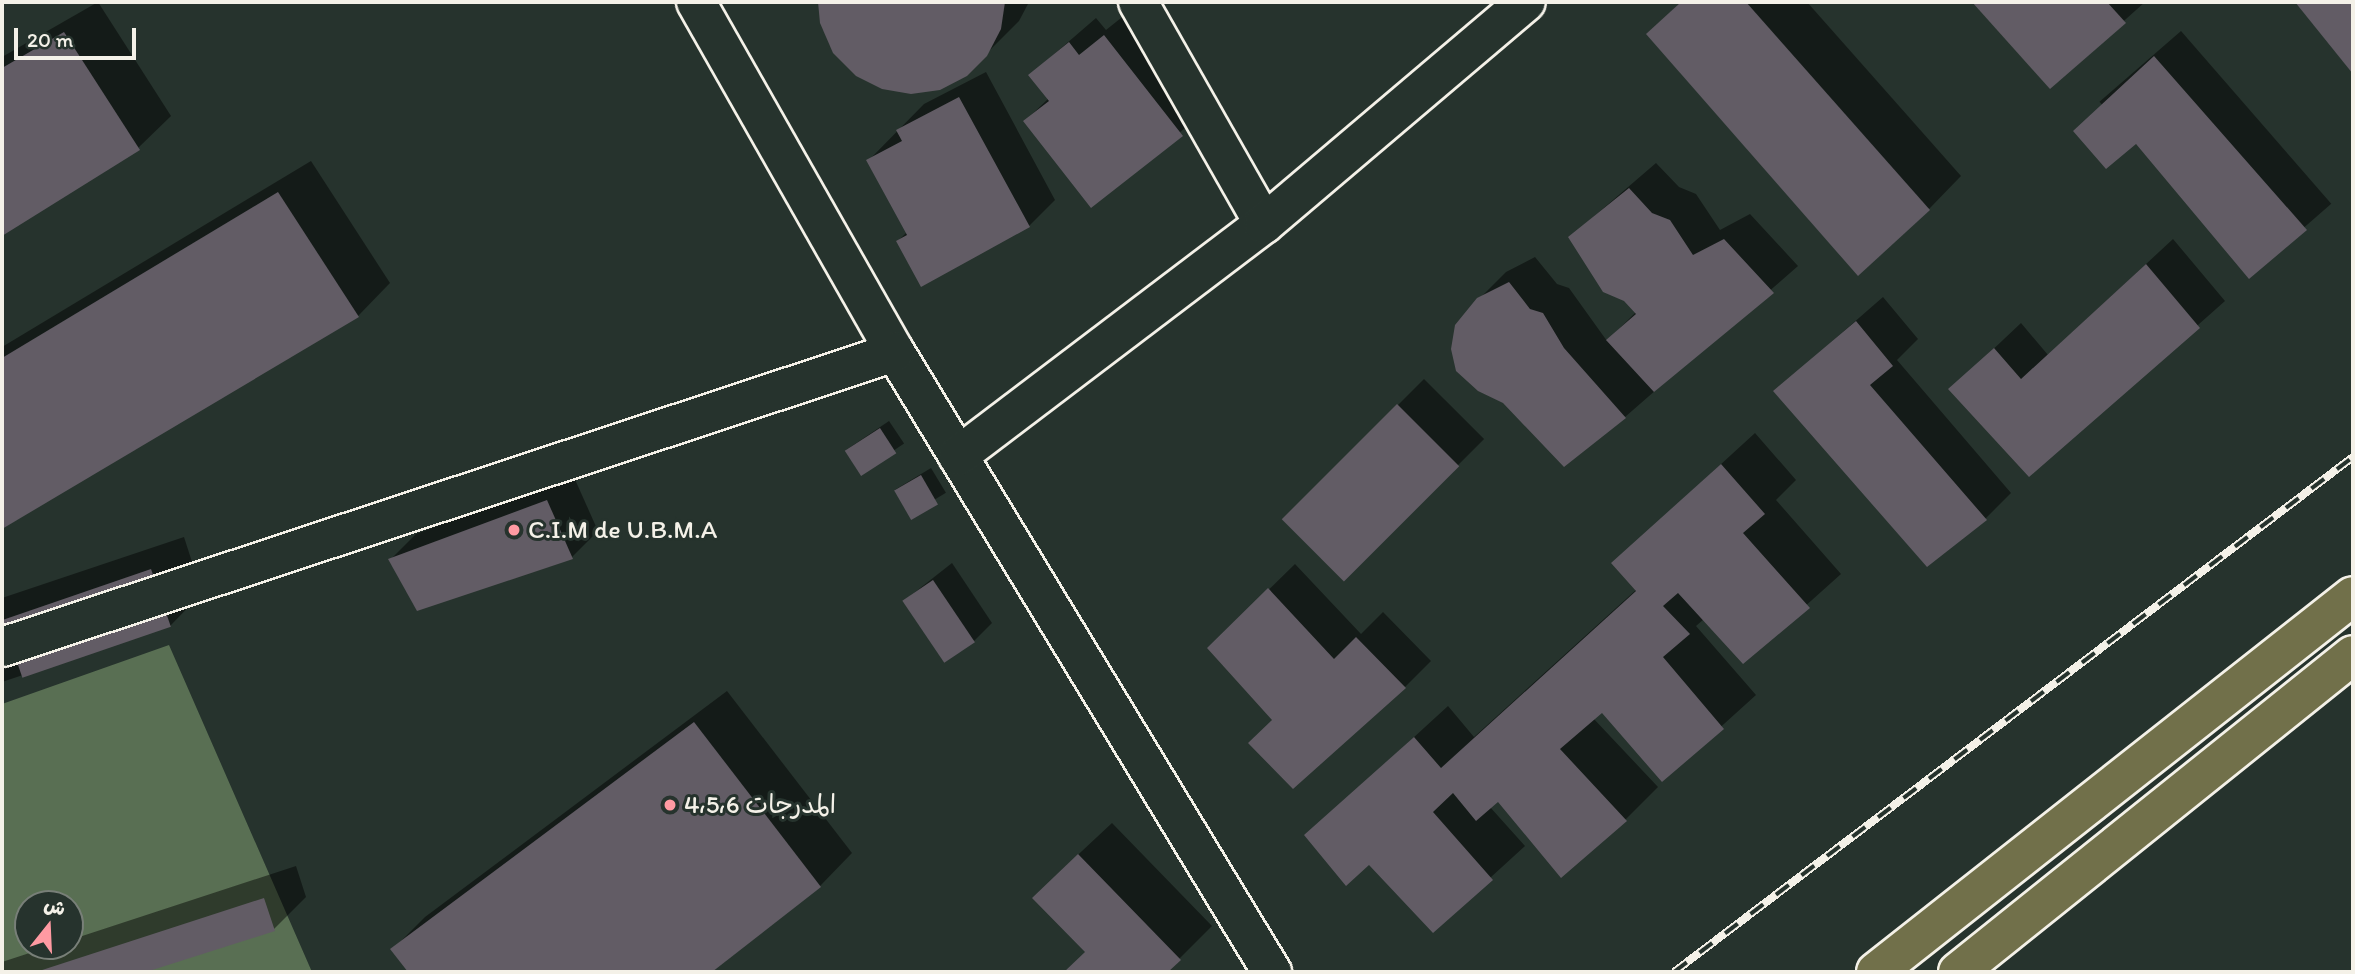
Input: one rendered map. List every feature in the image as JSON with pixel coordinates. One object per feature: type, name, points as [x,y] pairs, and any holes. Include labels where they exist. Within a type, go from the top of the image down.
[{"type":"main road","points":[[1876,972],[2353,596]]},
{"type":"main road","points":[[1958,972],[2353,655]]},
{"type":"lane","points":[[696,2],[895,352],[1272,972]]},
{"type":"lane","points":[[1138,2],[1264,224]]},
{"type":"lane","points":[[958,456],[1264,224],[1526,2]]},
{"type":"lane","points":[[2,647],[895,352]]},
{"type":"green space","points":[[169,645],[312,972],[2,972],[2,704]]},
{"type":"building","points":[[818,2],[1005,2],[1001,29],[987,56],[967,76],[940,90],[911,94],[882,89],[856,76],[833,53],[820,23]]},
{"type":"building","points":[[1681,2],[1746,2],[1930,210],[1858,276],[1646,34]]},
{"type":"building","points":[[1972,2],[2107,2],[2126,23],[2050,89]]},
{"type":"building","points":[[2295,2],[2353,2],[2353,74]]},
{"type":"building","points":[[64,32],[140,150],[2,236],[2,68]]},
{"type":"building","points":[[1104,35],[1183,136],[1091,208],[1023,121],[1049,101],[1028,75],[1069,42],[1079,55]]},
{"type":"building","points":[[2154,56],[2307,230],[2249,279],[2136,144],[2106,169],[2073,131]]},
{"type":"building","points":[[959,97],[1030,227],[921,287],[896,241],[907,235],[866,160],[902,141],[896,130]]},
{"type":"building","points":[[1629,188],[1652,213],[1670,220],[1693,255],[1724,239],[1774,293],[1654,392],[1606,340],[1636,314],[1624,301],[1603,292],[1568,237]]},
{"type":"building","points":[[278,192],[359,317],[2,529],[2,358]]},
{"type":"building","points":[[2146,264],[2200,328],[2029,477],[1948,389],[1994,348],[2021,379]]},
{"type":"building","points":[[1509,282],[1530,309],[1543,313],[1564,348],[1626,418],[1564,467],[1503,403],[1478,391],[1456,371],[1451,349],[1455,325],[1477,298]]},
{"type":"building","points":[[1856,321],[1893,366],[1870,385],[1987,520],[1927,567],[1773,391]]},
{"type":"building","points":[[1397,404],[1459,466],[1344,581],[1282,519]]},
{"type":"building","points":[[880,428],[896,453],[861,476],[845,451]]},
{"type":"building","points":[[1721,464],[1765,514],[1743,533],[1810,608],[1743,664],[1678,593],[1663,606],[1690,634],[1663,657],[1724,729],[1662,782],[1602,713],[1560,749],[1627,821],[1561,878],[1498,802],[1476,821],[1453,793],[1433,812],[1493,880],[1433,933],[1369,865],[1346,886],[1304,835],[1414,737],[1441,768],[1636,591],[1611,563]]},
{"type":"building","points":[[921,475],[938,504],[911,520],[894,490]]},
{"type":"building","name":"C.I.M de U.B.M.A","points":[[547,500],[573,559],[417,611],[388,559]]},
{"type":"building","points":[[151,569],[171,627],[22,678],[3,620]]},
{"type":"building","points":[[933,580],[975,642],[944,663],[902,601]]},
{"type":"building","points":[[1268,588],[1334,659],[1356,637],[1406,688],[1293,789],[1248,743],[1272,720],[1207,648]]},
{"type":"building","name":"المدرجات 4،5،6","points":[[694,722],[821,887],[712,972],[408,972],[390,949]]},
{"type":"building","points":[[1078,854],[1181,960],[1168,972],[1064,972],[1085,952],[1032,898]]},
{"type":"building","points":[[264,898],[275,931],[146,972],[36,972],[73,960],[84,960],[84,956]]},
{"type":"railway","points":[[1674,972],[2353,457]]},
{"type":"place","name":"C.I.M de U.B.M.A","points":[[514,530]]},
{"type":"place","name":"المدرجات 4،5،6","points":[[670,805]]}]
